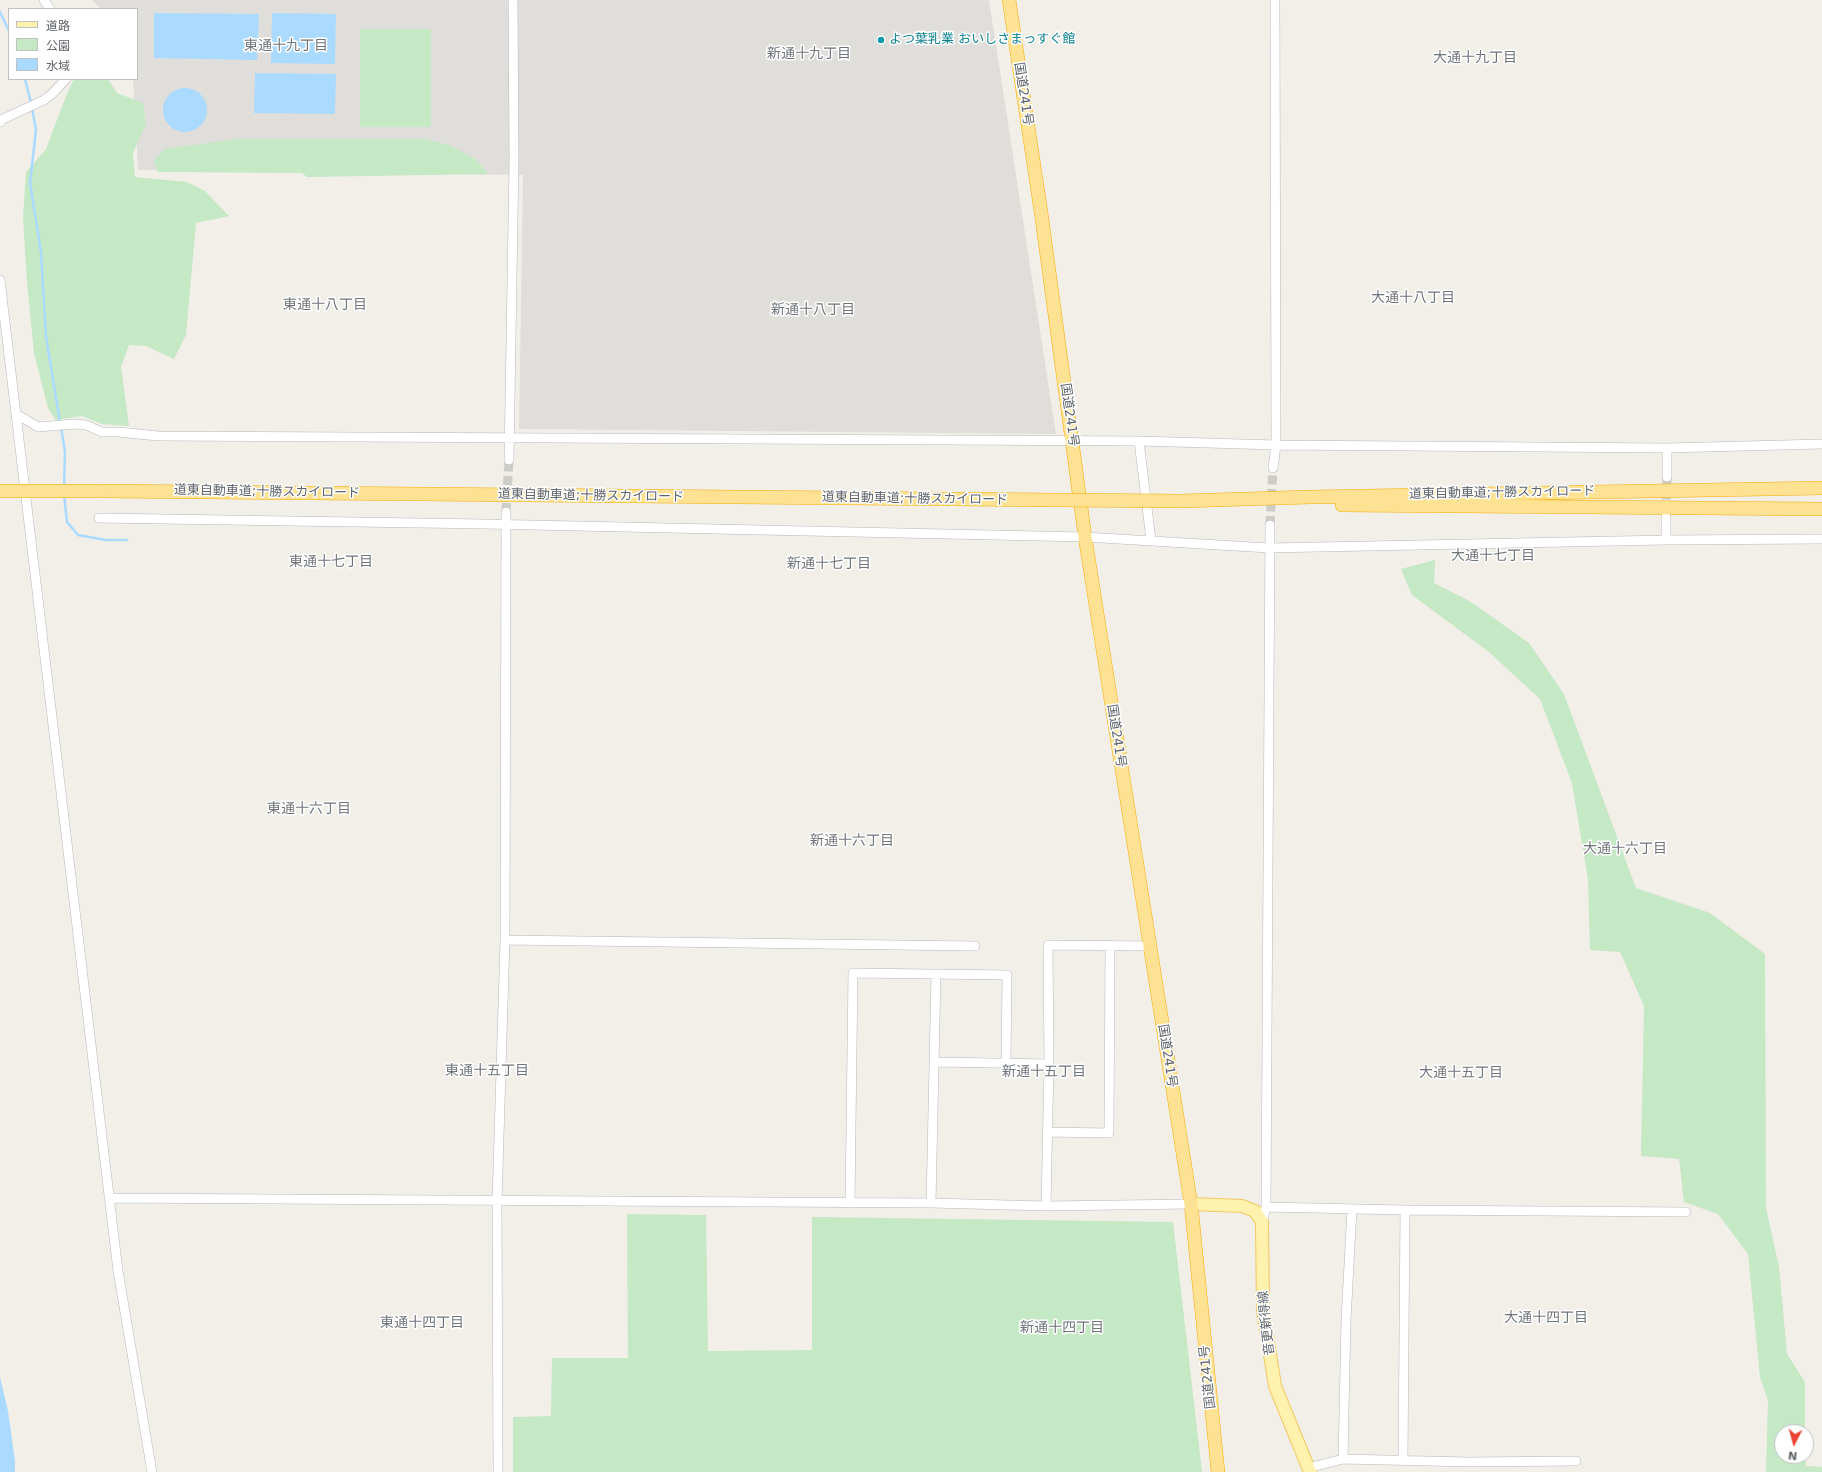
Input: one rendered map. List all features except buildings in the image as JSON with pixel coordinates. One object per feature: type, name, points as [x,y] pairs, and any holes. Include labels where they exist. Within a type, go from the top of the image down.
[{"type":"highway","name":"国道241号","points":[[1009,0],[1041,212],[1085,537],[1191,1204],[1218,1472]]},
{"type":"highway","name":"道東自動車道;十勝スカイロード","points":[[1182,502],[1382,496],[1822,488]]},
{"type":"highway","name":"道東自動車道;十勝スカイロード","points":[[0,491],[1057,500],[1310,505],[1822,509]]},
{"type":"main road","points":[[1191,1204],[1242,1206],[1255,1211],[1262,1222]]},
{"type":"main road","name":"音更新得線","points":[[1262,1222],[1263,1310],[1275,1386],[1309,1470]]},
{"type":"street","points":[[509,460],[514,160],[513,0]]},
{"type":"street","points":[[1273,468],[1276,445],[1275,0]]},
{"type":"street","points":[[0,122],[3,119],[21,112],[52,94],[65,80]]},
{"type":"street","points":[[0,280],[118,1271],[152,1472]]},
{"type":"street","points":[[16,414],[38,427],[74,424],[86,425],[102,432],[158,436],[1072,442],[1139,441],[1276,445],[1667,448],[1822,444]]},
{"type":"street","points":[[1139,441],[1151,540]]},
{"type":"street","points":[[1667,448],[1667,477]]},
{"type":"street","points":[[498,1472],[497,1201],[505,940],[506,512]]},
{"type":"street","points":[[1666,517],[1666,540]]},
{"type":"street","points":[[99,518],[1085,537],[1269,548],[1666,540],[1822,539]]},
{"type":"street","points":[[1262,1222],[1266,1207],[1270,525]]},
{"type":"street","points":[[505,940],[975,946]]},
{"type":"street","points":[[1046,1206],[1049,1064],[1048,945],[1150,946]]},
{"type":"street","points":[[1047,1132],[1109,1133],[1110,945]]},
{"type":"street","points":[[850,1203],[853,973],[1007,975],[1006,1063]]},
{"type":"street","points":[[931,1203],[936,974]]},
{"type":"street","points":[[935,1062],[1049,1064]]},
{"type":"street","points":[[109,1198],[931,1203],[1046,1206],[1191,1204]]},
{"type":"street","points":[[1266,1207],[1406,1210],[1686,1212]]},
{"type":"street","points":[[1343,1459],[1346,1320],[1352,1209]]},
{"type":"street","points":[[1403,1461],[1406,1210]]},
{"type":"street","points":[[1309,1470],[1343,1459],[1468,1462],[1576,1461]]},
{"type":"shaded area","points":[[92,0],[989,0],[1056,434],[519,429],[523,175],[138,170],[133,80],[138,80],[138,8],[100,8]]},
{"type":"green space","points":[[360,29],[431,29],[431,127],[360,127]]},
{"type":"green space","points":[[74,80],[109,80],[117,93],[143,103],[146,124],[133,153],[135,177],[187,182],[205,191],[229,216],[196,223],[186,335],[174,359],[146,346],[129,345],[121,367],[129,426],[102,424],[82,416],[56,420],[48,408],[34,353],[27,282],[23,217],[26,172],[46,149]]},
{"type":"green space","points":[[237,139],[424,139],[449,145],[477,160],[488,174],[307,177],[302,173],[158,172],[154,161],[164,149]]},
{"type":"green space","points":[[1435,560],[1434,583],[1471,602],[1529,643],[1564,694],[1636,888],[1710,913],[1765,954],[1766,1208],[1779,1267],[1787,1354],[1805,1382],[1805,1424],[1774,1424],[1774,1464],[1806,1464],[1806,1466],[1822,1467],[1822,1472],[1766,1472],[1768,1401],[1760,1377],[1748,1254],[1718,1214],[1684,1202],[1679,1159],[1641,1156],[1644,1006],[1620,952],[1590,950],[1588,879],[1572,783],[1540,699],[1489,652],[1412,595],[1401,569]]},
{"type":"green space","points":[[627,1214],[706,1215],[708,1351],[812,1350],[812,1217],[1173,1222],[1202,1472],[513,1472],[513,1417],[551,1416],[552,1358],[628,1358]]},
{"type":"water","points":[[154,13],[259,14],[257,60],[154,58]]},
{"type":"water","points":[[272,13],[336,14],[335,64],[271,63]]},
{"type":"water","points":[[255,73],[336,74],[335,114],[254,113]]},
{"type":"water","points":[[181,88],[189,88],[201,94],[207,106],[207,114],[201,126],[189,132],[181,132],[169,126],[163,114],[163,106],[169,94]]},
{"type":"water","points":[[0,1377],[8,1411],[15,1461],[15,1472],[0,1472]]},
{"type":"waterway","points":[[0,12],[8,29]]},
{"type":"waterway","points":[[25,80],[31,103]]},
{"type":"waterway","points":[[32,108],[36,130],[30,183],[41,252],[46,337],[60,422]]},
{"type":"waterway","points":[[61,427],[65,452],[64,488]]},
{"type":"waterway","points":[[64,495],[67,522],[78,535],[106,540],[127,540]]},
{"type":"tunnel","points":[[506,512],[509,460]]},
{"type":"tunnel","points":[[1270,525],[1273,468]]},
{"type":"tunnel","points":[[1666,513],[1667,477]]},
{"type":"place","name":"よつ葉乳業 おいしさまっすぐ館","points":[[881,40]]},
{"type":"district","name":"東通十九丁目","points":[[286,46]]},
{"type":"district","name":"新通十九丁目","points":[[809,54]]},
{"type":"district","name":"大通十九丁目","points":[[1475,58]]},
{"type":"district","name":"大通十八丁目","points":[[1413,298]]},
{"type":"district","name":"東通十八丁目","points":[[325,305]]},
{"type":"district","name":"新通十八丁目","points":[[813,310]]},
{"type":"district","name":"大通十七丁目","points":[[1493,556]]},
{"type":"district","name":"東通十七丁目","points":[[331,562]]},
{"type":"district","name":"新通十七丁目","points":[[829,564]]},
{"type":"district","name":"東通十六丁目","points":[[309,809]]},
{"type":"district","name":"新通十六丁目","points":[[852,841]]},
{"type":"district","name":"大通十六丁目","points":[[1625,849]]},
{"type":"district","name":"東通十五丁目","points":[[487,1071]]},
{"type":"district","name":"新通十五丁目","points":[[1044,1072]]},
{"type":"district","name":"大通十五丁目","points":[[1461,1073]]},
{"type":"district","name":"大通十四丁目","points":[[1546,1318]]},
{"type":"district","name":"東通十四丁目","points":[[422,1323]]},
{"type":"district","name":"新通十四丁目","points":[[1062,1328]]}]
